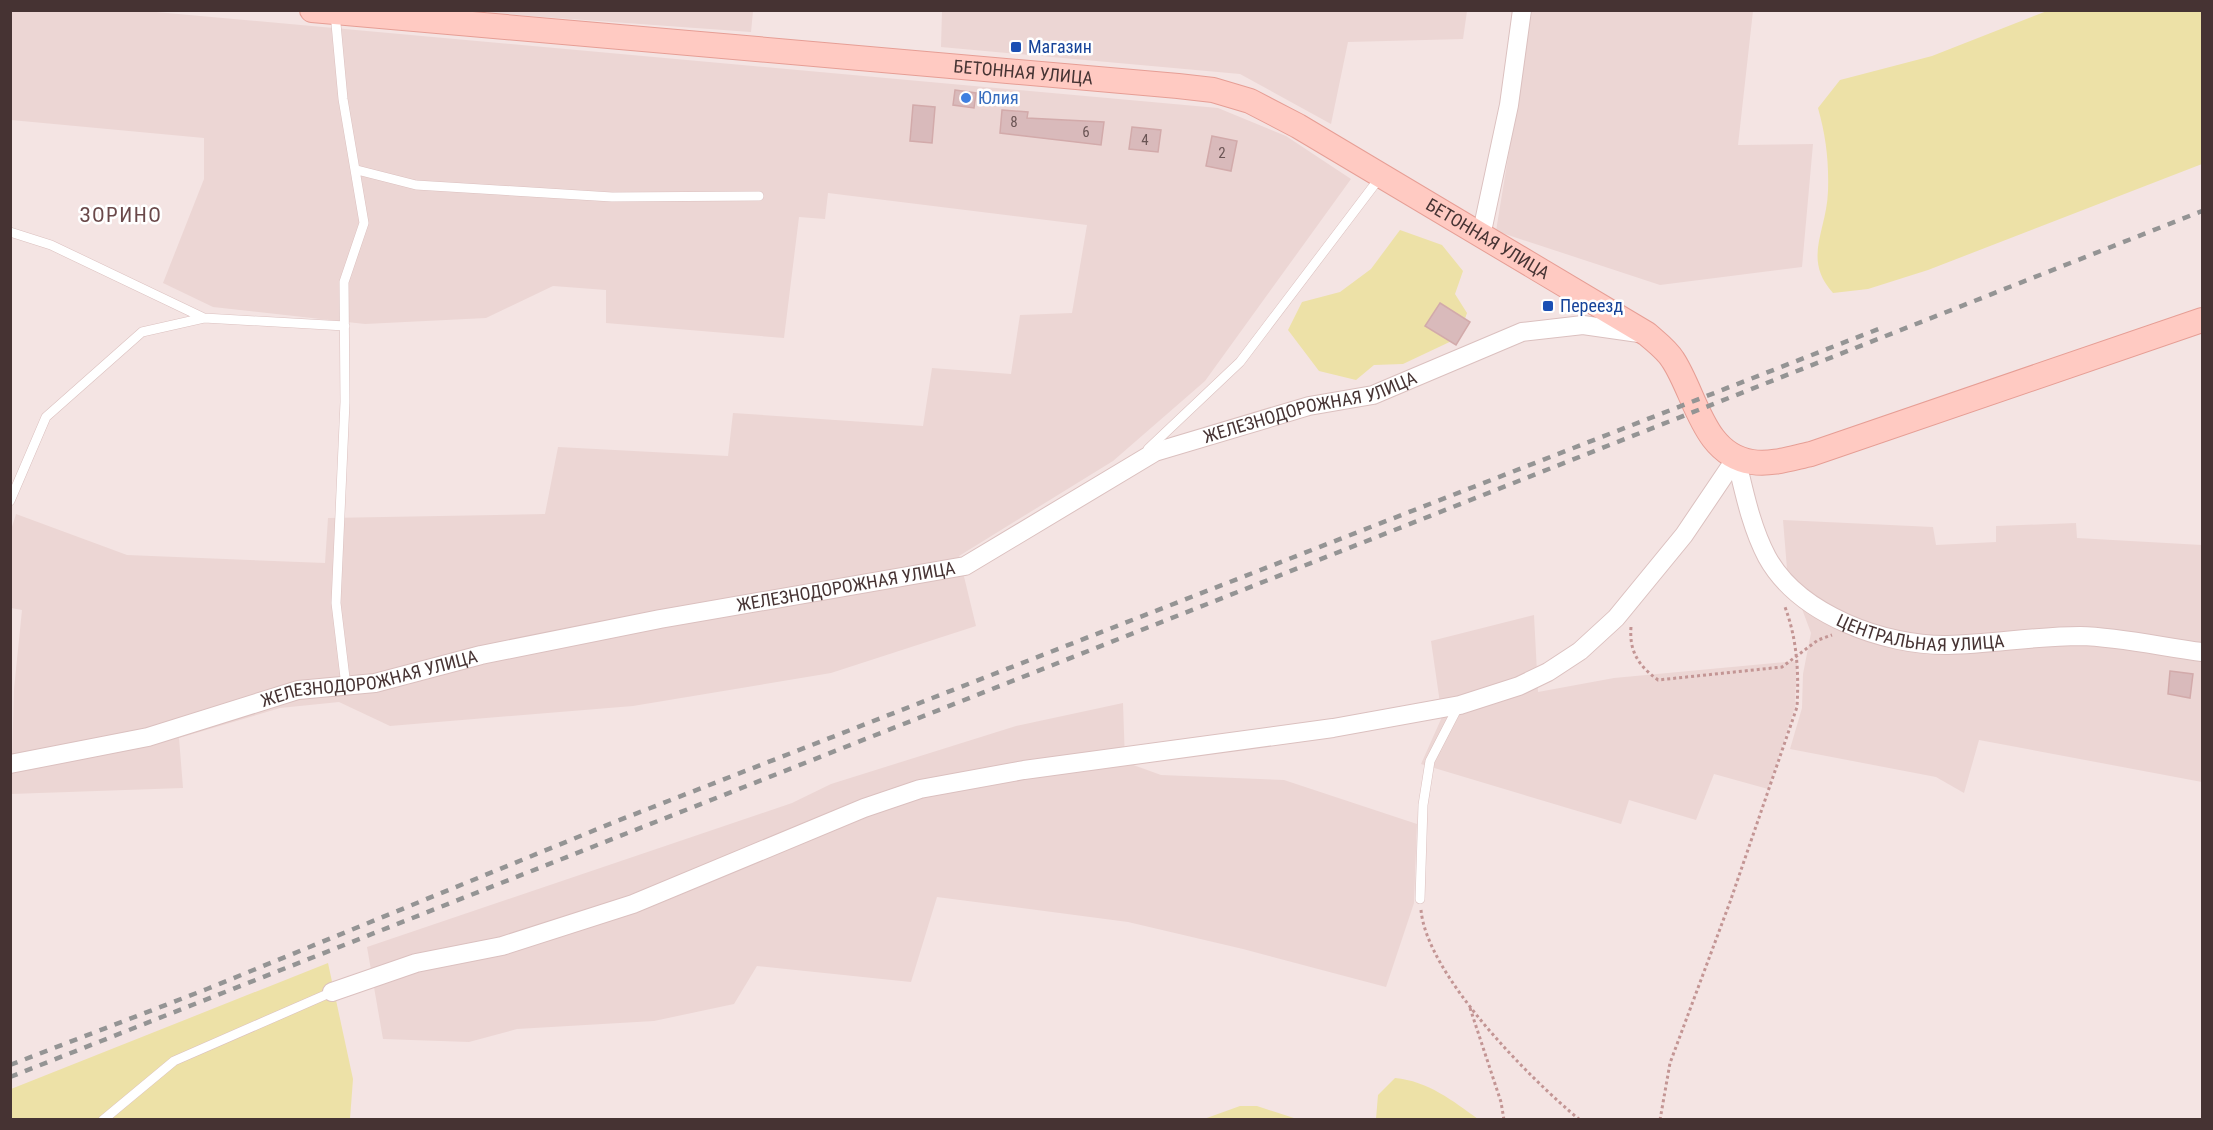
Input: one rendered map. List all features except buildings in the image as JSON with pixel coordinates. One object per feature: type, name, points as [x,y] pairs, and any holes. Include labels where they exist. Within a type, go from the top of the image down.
[{"type":"main road","name":"БЕТОННАЯ УЛИЦА","points":[[323,12],[699,46],[1086,76],[1213,90],[1272,111],[1647,334],[1674,361],[1711,436],[1721,448],[1736,458]]},
{"type":"main road","points":[[1736,458],[1765,463],[1811,454],[2202,320]]},
{"type":"street","points":[[1481,236],[1509,105],[1522,10]]},
{"type":"street","name":"ЖЕЛЕЗНОДОРОЖНАЯ УЛИЦА","points":[[10,764],[148,737],[297,690],[375,683],[481,655],[660,619],[965,566],[1155,452],[1287,412],[1373,395],[1522,332],[1583,324],[1647,334]]},
{"type":"street","points":[[332,992],[416,963],[502,946],[633,904],[864,808],[920,789],[1024,770],[1333,728],[1460,705],[1519,686],[1548,672],[1580,651],[1616,618],[1684,535],[1736,458]]},
{"type":"street","name":"ЦЕНТРАЛЬНАЯ УЛИЦА","points":[[1736,458],[1747,505],[1767,557],[1793,592],[1838,620],[1886,636],[1946,645],[2081,636],[2202,652]]},
{"type":"lane","points":[[323,12],[357,170],[364,223],[344,282],[345,402],[336,603],[346,686]]},
{"type":"lane","points":[[357,170],[416,185],[612,197],[759,196]]},
{"type":"lane","points":[[1129,467],[1240,362],[1381,176]]},
{"type":"lane","points":[[10,232],[51,245],[204,318]]},
{"type":"lane","points":[[10,501],[46,417],[142,332],[204,318],[345,326]]},
{"type":"lane","points":[[1420,899],[1423,805],[1430,760],[1460,705]]},
{"type":"lane","points":[[103,1119],[174,1061],[332,992]]},
{"type":"path","points":[[1660,1119],[1670,1063],[1730,902],[1797,706],[1799,673],[1791,623],[1783,601]]},
{"type":"path","points":[[1632,618],[1630,642],[1640,667],[1658,680],[1782,667],[1818,640],[1856,626]]},
{"type":"path","points":[[1420,899],[1422,925],[1450,982],[1469,1006],[1560,1103],[1580,1119]]},
{"type":"path","points":[[1469,1006],[1501,1101],[1504,1119]]},
{"type":"shaded area","points":[[488,10],[753,11],[751,32],[488,13]]},
{"type":"shaded area","points":[[942,10],[1467,11],[1463,39],[1348,42],[1331,124],[1240,74],[941,47]]},
{"type":"shaded area","points":[[11,11],[145,11],[1218,108],[1286,136],[1351,179],[1205,381],[1113,461],[959,556],[976,626],[831,673],[633,706],[390,726],[339,702],[280,708],[179,738],[183,788],[11,794],[14,689],[22,610],[11,608],[11,530],[16,514],[127,555],[325,563],[328,518],[545,514],[558,447],[728,456],[733,413],[923,426],[932,368],[1011,374],[1020,315],[1072,313],[1087,225],[828,193],[825,219],[799,217],[784,338],[606,323],[606,290],[553,286],[486,318],[365,324],[213,307],[163,283],[204,179],[204,138],[11,120]]},
{"type":"shaded area","points":[[1532,11],[1753,11],[1738,145],[1813,144],[1802,267],[1660,285],[1496,231]]},
{"type":"shaded area","points":[[2047,11],[2202,11],[2202,164],[1928,270],[1868,289],[1833,293],[1819,268],[1818,256],[1818,244],[1827,205],[1828,180],[1825,139],[1818,108],[1840,80],[1932,56]]},
{"type":"shaded area","points":[[1400,230],[1442,245],[1463,271],[1455,294],[1467,313],[1458,338],[1403,364],[1374,365],[1356,380],[1319,371],[1288,330],[1302,302],[1340,292],[1371,269]]},
{"type":"shaded area","points":[[1783,520],[1933,527],[1936,545],[1996,542],[1996,526],[2076,523],[2077,538],[2202,545],[2202,782],[1979,740],[1964,793],[1936,777],[1790,749],[1802,708],[1803,674],[1811,633],[1787,569]]},
{"type":"shaded area","points":[[1534,615],[1538,692],[1614,678],[1797,661],[1795,707],[1768,789],[1714,774],[1696,820],[1629,800],[1621,824],[1421,764],[1442,717],[1431,641]]},
{"type":"shaded area","points":[[1123,703],[1125,762],[1161,775],[1284,780],[1417,824],[1414,903],[1386,987],[1243,949],[1128,922],[937,897],[911,982],[757,966],[734,1004],[654,1021],[517,1029],[469,1042],[383,1039],[367,947],[792,803],[831,784],[1016,726]]},
{"type":"shaded area","points":[[328,963],[353,1079],[350,1119],[11,1120],[11,1089]]},
{"type":"shaded area","points":[[1395,1078],[1429,1088],[1478,1119],[1376,1119],[1378,1095]]},
{"type":"shaded area","points":[[1240,1106],[1257,1106],[1297,1119],[1204,1119]]},
{"type":"railway","points":[[10,1077],[2202,211]]},
{"type":"railway","points":[[10,1065],[207,989],[617,821],[1881,328]]},
{"type":"place","name":"Магазин","points":[[1016,47]]},
{"type":"place","name":"Юлия","points":[[966,98]]},
{"type":"place","name":"Переезд","points":[[1548,306]]},
{"type":"district","name":"ЗОРИНО","points":[[121,215]]}]
